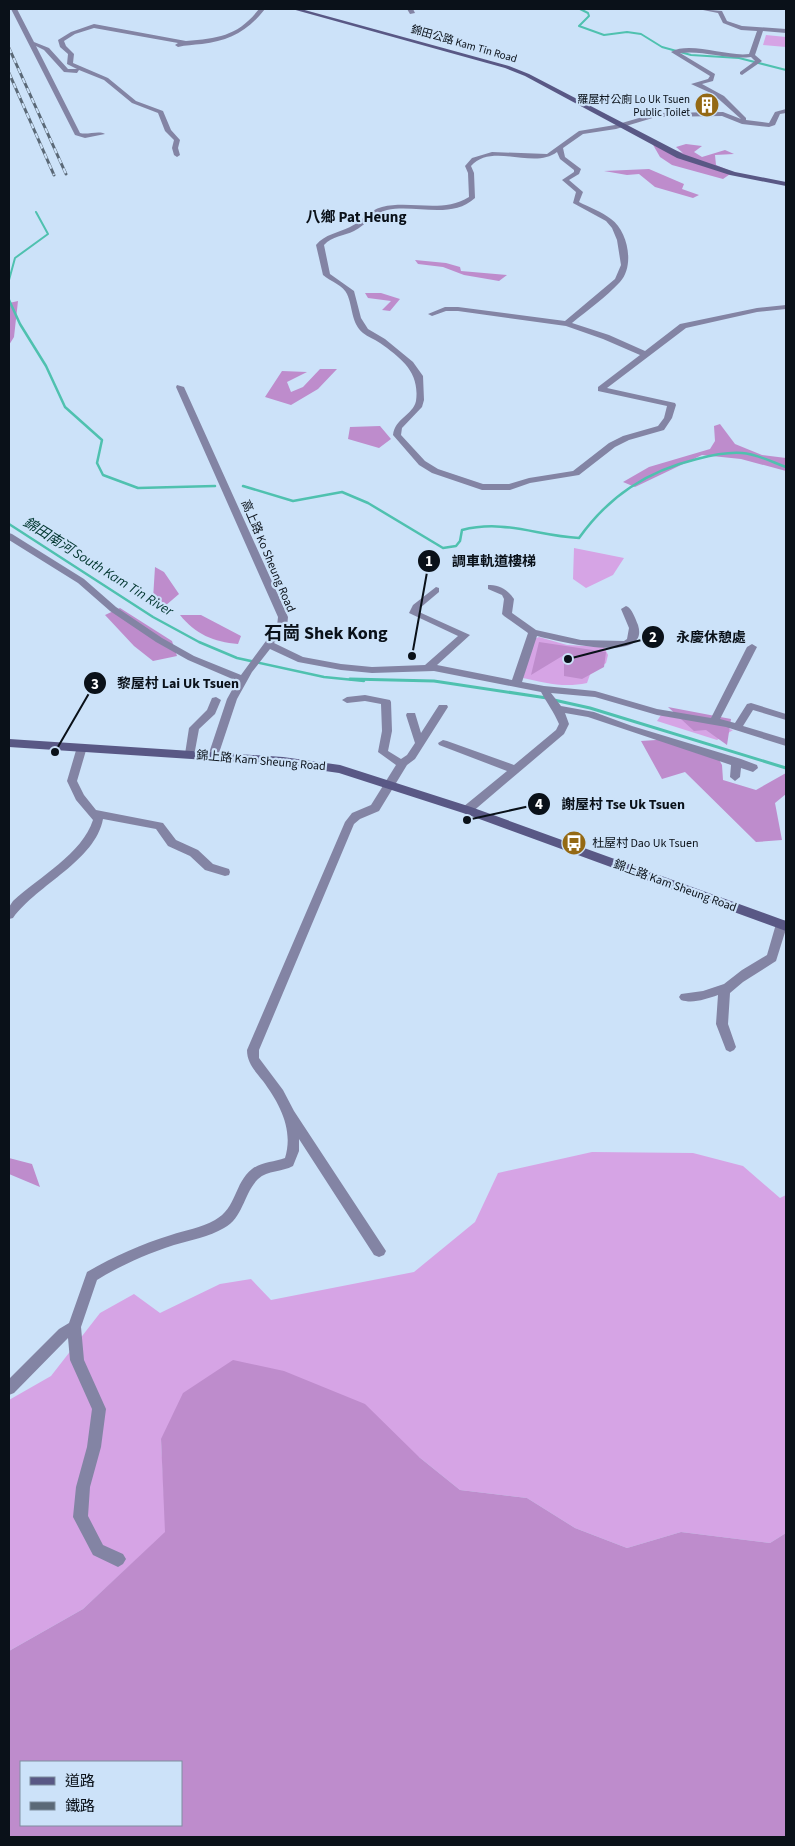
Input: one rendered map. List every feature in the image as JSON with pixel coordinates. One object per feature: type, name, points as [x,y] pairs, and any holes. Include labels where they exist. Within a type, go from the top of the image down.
[{"type":"main road","name":"錦田公路 Kam Tin Road","points":[[295,9],[507,67],[527,75],[704,166],[731,174],[786,184]]},
{"type":"main road","name":"錦上路 Kam Sheung Road","points":[[9,743],[316,764],[359,774],[467,810],[784,925]]},
{"type":"street","points":[[14,9],[77,134],[85,136],[102,134]]},
{"type":"street","points":[[174,47],[242,32],[250,26],[262,9]]},
{"type":"street","points":[[702,9],[720,12],[725,22],[731,25],[760,30],[786,31]]},
{"type":"street","points":[[178,155],[175,148],[177,140],[168,131],[161,112],[134,102],[110,81],[91,71],[69,63],[71,54],[62,47],[63,39],[94,26],[186,43]]},
{"type":"street","points":[[752,55],[760,30]]},
{"type":"street","points":[[31,44],[40,44],[45,47],[50,52],[51,57],[66,71],[91,71]]},
{"type":"street","points":[[742,73],[759,61],[752,55],[718,55],[685,50],[674,52],[712,75],[711,80],[694,84],[701,85],[720,96],[746,122]]},
{"type":"street","points":[[786,111],[777,113],[772,124],[746,122],[723,114],[656,114],[623,125],[581,132],[560,148],[544,157],[492,154],[474,159],[468,166],[472,184],[472,198],[469,200],[450,207],[428,209],[389,208],[375,212],[356,227],[323,241],[320,251],[324,269],[332,280],[350,291],[357,318],[365,331],[382,341],[410,364],[419,376],[420,400],[418,407],[398,427],[397,435],[422,463],[445,476],[472,485],[494,489],[510,488],[529,481],[576,473],[612,445],[626,438],[661,428],[668,418],[672,405],[601,389],[647,355],[675,330],[691,322],[757,310],[786,307]]},
{"type":"street","points":[[560,148],[562,158],[578,169],[577,172],[565,180],[580,192],[576,198],[576,203],[608,220],[615,227],[622,240],[625,265],[618,280],[566,324]]},
{"type":"street","points":[[432,314],[445,309],[458,309],[566,324],[606,337],[647,355]]},
{"type":"street","name":"高上路 Ko Sheung Road","points":[[180,387],[280,610],[282,626],[245,677],[232,699],[213,756]]},
{"type":"street","points":[[9,536],[81,581],[113,609],[159,640],[192,658],[245,677]]},
{"type":"street","points":[[491,587],[505,593],[509,599],[506,610],[510,618],[534,632],[581,643],[626,644],[633,642],[635,637],[634,627],[626,609]]},
{"type":"street","points":[[429,668],[465,635],[414,613],[416,607],[436,590]]},
{"type":"street","points":[[516,684],[534,632]]},
{"type":"street","points":[[269,645],[301,660],[341,668],[372,670],[429,668],[546,691],[595,694],[657,712],[714,721],[786,743]]},
{"type":"street","points":[[714,721],[752,646]]},
{"type":"street","points":[[467,810],[560,732],[564,720],[546,691]]},
{"type":"street","points":[[348,700],[365,698],[386,702],[387,731],[383,752],[402,763]]},
{"type":"street","points":[[190,754],[194,728],[210,712],[216,700]]},
{"type":"street","points":[[737,727],[751,706],[786,716]]},
{"type":"street","points":[[379,1250],[253,1059],[253,1050],[350,822],[356,816],[375,808],[402,763],[412,757],[419,742],[443,707]]},
{"type":"street","points":[[555,707],[590,714],[753,768]]},
{"type":"street","points":[[411,715],[419,742]]},
{"type":"street","points":[[775,741],[779,749],[786,753]]},
{"type":"street","points":[[443,743],[516,770]]},
{"type":"street","points":[[10,912],[88,840],[98,822],[94,813],[80,797],[72,780],[82,747]]},
{"type":"street","points":[[736,777],[737,762]]},
{"type":"street","points":[[94,813],[159,826],[172,842],[194,853],[209,867],[225,872]]},
{"type":"street","points":[[685,997],[703,996],[726,988],[745,976],[755,966],[772,958],[784,925]]},
{"type":"street","points":[[726,988],[722,1007],[722,1024],[730,1047]]},
{"type":"street","points":[[118,1559],[98,1550],[80,1517],[83,1488],[94,1447],[98,1409],[77,1360],[74,1326],[92,1276],[170,1240],[203,1233],[221,1224],[236,1213],[242,1193],[253,1175],[268,1166],[286,1165],[289,1162],[293,1146],[289,1112]]},
{"type":"street","points":[[9,1388],[64,1332],[74,1326]]},
{"type":"shaded area","points":[[766,35],[786,37],[786,47],[763,45]]},
{"type":"shaded area","points":[[652,143],[683,153],[676,147],[686,144],[702,146],[694,152],[702,157],[725,150],[734,154],[715,155],[716,165],[733,172],[723,179],[672,165],[660,157]]},
{"type":"shaded area","points":[[649,169],[684,184],[682,189],[699,195],[693,198],[655,187],[639,174],[627,175],[604,171]]},
{"type":"shaded area","points":[[415,260],[446,263],[460,267],[461,271],[507,275],[499,281],[464,275],[443,267],[418,264]]},
{"type":"shaded area","points":[[365,293],[381,293],[400,299],[390,311],[382,310],[391,301],[368,298]]},
{"type":"shaded area","points":[[18,301],[14,337],[9,345],[9,303]]},
{"type":"shaded area","points":[[320,369],[337,369],[318,389],[291,405],[265,397],[282,371],[307,372],[287,382],[291,392],[303,387]]},
{"type":"shaded area","points":[[720,424],[735,444],[762,455],[786,458],[786,471],[741,459],[702,455],[635,487],[623,482],[649,467],[710,449],[715,441],[714,426]]},
{"type":"shaded area","points":[[380,426],[391,439],[379,448],[348,439],[350,427]]},
{"type":"shaded area","points":[[574,548],[624,558],[613,575],[586,588],[573,579]]},
{"type":"shaded area","points":[[155,567],[164,572],[179,594],[165,606],[153,599]]},
{"type":"shaded area","points":[[120,608],[172,641],[177,656],[153,661],[134,646],[105,615]]},
{"type":"shaded area","points":[[180,615],[201,615],[241,636],[238,644],[206,636],[192,627]]},
{"type":"shaded area","points":[[539,637],[567,645],[604,647],[608,655],[606,663],[597,670],[592,669],[587,683],[562,685],[523,678],[534,639]]},
{"type":"shaded area","points":[[539,642],[606,652],[604,667],[582,679],[564,676],[564,655],[531,675]]},
{"type":"shaded area","points":[[668,707],[731,719],[727,745],[706,730],[694,731]]},
{"type":"shaded area","points":[[661,715],[733,730],[717,740],[657,721]]},
{"type":"shaded area","points":[[671,739],[715,752],[722,765],[723,780],[756,790],[786,773],[786,794],[775,803],[782,840],[756,842],[685,772],[662,779],[641,741]]},
{"type":"shaded area","points":[[592,1152],[693,1153],[743,1166],[780,1198],[786,1195],[786,1533],[770,1543],[681,1532],[627,1548],[575,1528],[527,1498],[460,1490],[419,1457],[161,1439],[166,1532],[83,1609],[9,1651],[9,1400],[51,1376],[100,1313],[134,1294],[160,1313],[220,1284],[251,1279],[271,1300],[414,1272],[475,1222],[498,1173]]},
{"type":"shaded area","points":[[9,1158],[32,1164],[40,1187],[9,1174]]},
{"type":"shaded area","points":[[233,1360],[284,1371],[365,1404],[419,1457],[460,1490],[527,1498],[575,1528],[627,1548],[681,1532],[770,1543],[786,1533],[786,1837],[9,1837],[9,1651],[83,1609],[165,1532],[161,1439],[183,1393]]},
{"type":"waterway","points":[[580,9],[588,13],[589,16],[579,26],[604,35],[627,32],[641,34],[662,47],[691,55],[739,58],[786,70]]},
{"type":"waterway","points":[[9,280],[15,258],[48,234],[36,212]]},
{"type":"waterway","points":[[9,300],[20,324],[46,366],[65,407],[102,440],[97,463],[103,475],[138,488],[215,486]]},
{"type":"waterway","points":[[243,486],[293,501],[342,492],[368,503],[443,548],[456,546],[460,541],[462,530],[478,527],[507,527],[579,538],[603,510],[630,487],[662,470],[714,455],[742,453],[786,467]]},
{"type":"waterway","name":"錦田南河 South Kam Tin River","points":[[9,524],[153,617],[199,642],[237,658],[324,677],[364,681]]},
{"type":"waterway","name":"錦田南河 South Kam Tin River","points":[[350,679],[434,681],[547,698]]},
{"type":"waterway","name":"錦田南河 South Kam Tin River","points":[[554,700],[590,708],[786,768]]},
{"type":"railway","points":[[9,48],[66,174]]},
{"type":"railway","points":[[9,73],[54,175]]},
{"type":"place","name":"羅屋村公廁 Lo Uk Tsuen Public Toilet","points":[[707,105]]},
{"type":"place","name":"調車軌道樓梯","points":[[412,656]]},
{"type":"place","name":"永慶休憩處","points":[[568,659]]},
{"type":"place","name":"黎屋村 Lai Uk Tsuen","points":[[55,752]]},
{"type":"place","name":"謝屋村 Tse Uk Tsuen","points":[[467,820]]},
{"type":"place","name":"杜屋村 Dao Uk Tsuen","points":[[574,843]]},
{"type":"district","name":"八鄉 Pat Heung","points":[[356,217]]},
{"type":"district","name":"石崗 Shek Kong","points":[[326,633]]}]
